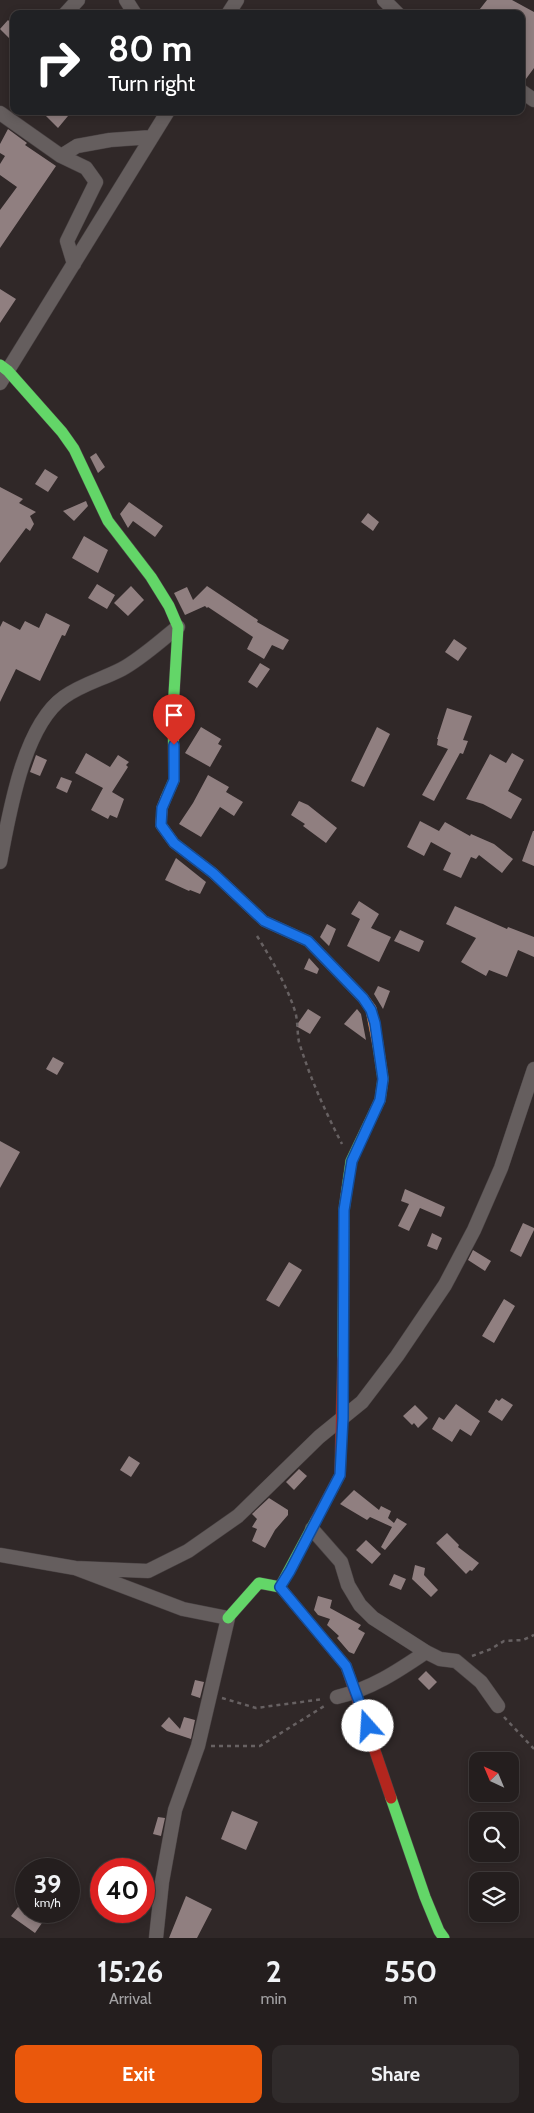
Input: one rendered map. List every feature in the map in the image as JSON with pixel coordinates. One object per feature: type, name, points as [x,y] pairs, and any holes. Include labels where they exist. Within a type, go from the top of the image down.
[{"type":"street","points":[[69,10],[78,0]]},
{"type":"street","points":[[384,0],[394,10]]},
{"type":"street","points":[[5,115],[61,156],[86,168],[96,182],[67,241],[74,264]]},
{"type":"street","points":[[166,115],[74,264],[2,373],[62,432],[74,449],[108,521],[151,577],[169,606],[178,627],[173,710],[174,780],[162,808],[161,825],[174,843],[213,873],[259,917],[308,941],[363,998],[369,1006],[375,1023],[383,1079],[380,1100],[352,1161],[344,1210],[343,1418],[340,1475],[280,1587]]},
{"type":"street","points":[[61,156],[77,146],[110,140],[152,137]]},
{"type":"street","points":[[0,862],[12,800],[24,763],[38,728],[49,712],[62,698],[83,685],[123,668],[178,627]]},
{"type":"street","points":[[0,1555],[75,1568],[148,1571],[188,1552],[238,1516],[292,1462],[362,1402],[397,1356],[445,1285],[474,1230],[501,1168],[534,1069]]},
{"type":"street","points":[[312,1529],[341,1562],[348,1585],[360,1605],[373,1618],[426,1652],[440,1659],[456,1661],[481,1682],[498,1706]]},
{"type":"street","points":[[75,1568],[183,1609],[228,1618]]},
{"type":"street","points":[[156,1938],[162,1882],[175,1810],[198,1746],[228,1618],[259,1583],[280,1587],[346,1666],[412,1863],[432,1914],[444,1938]]},
{"type":"street","points":[[337,1697],[356,1692],[390,1676],[426,1652]]},
{"type":"path","points":[[255,933],[277,967],[296,1013],[298,1039],[322,1107],[352,1161]]},
{"type":"path","points":[[456,1661],[490,1650],[504,1642],[523,1640],[534,1635]]},
{"type":"path","points":[[211,1694],[256,1708],[337,1697]]},
{"type":"path","points":[[198,1746],[260,1746],[337,1697]]},
{"type":"path","points":[[498,1706],[506,1720],[534,1749]]},
{"type":"building","points":[[487,0],[512,0],[534,12],[534,68],[525,80],[525,10],[479,10]]},
{"type":"building","points":[[8,20],[10,22],[10,39],[0,29]]},
{"type":"building","points":[[45,115],[68,116],[58,128]]},
{"type":"building","points":[[8,129],[27,143],[25,145],[56,166],[0,248],[0,210],[17,187],[0,175],[0,164],[5,156],[0,153],[0,144]]},
{"type":"building","points":[[0,289],[16,299],[0,323]]},
{"type":"building","points":[[96,453],[105,467],[98,473],[90,457]]},
{"type":"building","points":[[45,469],[58,477],[48,492],[35,484]]},
{"type":"building","points":[[0,487],[23,499],[19,503],[36,512],[30,516],[34,524],[30,531],[26,528],[0,563]]},
{"type":"building","points":[[86,501],[88,506],[74,521],[63,511]]},
{"type":"building","points":[[129,502],[163,526],[155,537],[133,521],[128,528],[120,514]]},
{"type":"building","points":[[368,513],[379,522],[373,531],[361,522]]},
{"type":"building","points":[[84,536],[108,550],[98,573],[72,558]]},
{"type":"building","points":[[97,584],[115,595],[107,609],[88,598]]},
{"type":"building","points":[[131,586],[144,600],[128,616],[114,603]]},
{"type":"building","points":[[207,586],[258,620],[257,622],[289,640],[283,650],[272,645],[264,659],[247,649],[253,637],[208,607],[205,606],[185,615],[174,593],[187,587],[193,600]]},
{"type":"building","points":[[46,613],[70,625],[65,636],[62,635],[40,681],[16,669],[0,702],[0,627],[3,621],[20,630],[25,621],[39,628]]},
{"type":"building","points":[[454,639],[467,648],[458,661],[445,652]]},
{"type":"building","points":[[260,663],[270,669],[257,688],[248,682]]},
{"type":"building","points":[[447,708],[472,716],[463,740],[468,741],[463,754],[460,753],[434,801],[422,795],[448,749],[437,745],[437,739]]},
{"type":"building","points":[[201,727],[221,739],[218,744],[222,746],[210,767],[185,753]]},
{"type":"building","points":[[377,727],[390,734],[364,787],[351,781]]},
{"type":"building","points":[[86,753],[110,767],[118,755],[129,762],[126,765],[128,767],[112,792],[124,799],[117,818],[110,815],[108,819],[91,810],[103,788],[75,773]]},
{"type":"building","points":[[512,753],[524,760],[508,791],[522,799],[511,819],[483,804],[466,799],[490,754],[506,763]]},
{"type":"building","points":[[36,755],[47,760],[40,776],[30,772]]},
{"type":"building","points":[[208,775],[229,787],[226,792],[243,802],[234,816],[220,807],[201,837],[179,824]]},
{"type":"building","points":[[61,777],[72,781],[67,793],[56,788]]},
{"type":"building","points":[[299,801],[308,805],[337,828],[326,843],[303,826],[305,824],[291,815]]},
{"type":"building","points":[[420,821],[439,831],[445,822],[470,836],[471,834],[494,844],[513,859],[502,873],[479,855],[476,859],[471,857],[461,878],[443,870],[451,853],[431,842],[424,856],[407,847]]},
{"type":"building","points":[[534,831],[534,866],[522,861]]},
{"type":"building","points":[[176,858],[206,882],[200,894],[165,880]]},
{"type":"building","points":[[359,901],[379,914],[371,928],[391,937],[379,962],[347,946],[360,919],[351,914]]},
{"type":"building","points":[[455,906],[507,929],[508,927],[534,937],[534,957],[518,950],[507,977],[489,970],[486,976],[461,962],[476,938],[446,924]]},
{"type":"building","points":[[327,924],[336,929],[329,946],[320,937]]},
{"type":"building","points":[[400,930],[424,941],[419,952],[394,941]]},
{"type":"building","points":[[309,958],[319,969],[317,974],[304,969]]},
{"type":"building","points":[[378,986],[390,991],[383,1009],[374,994]]},
{"type":"building","points":[[308,1009],[321,1017],[310,1034],[296,1026]]},
{"type":"building","points":[[357,1009],[361,1014],[366,1040],[344,1024]]},
{"type":"building","points":[[53,1057],[64,1063],[57,1075],[46,1069]]},
{"type":"building","points":[[0,1141],[20,1152],[0,1188]]},
{"type":"building","points":[[405,1189],[445,1207],[441,1217],[420,1208],[409,1231],[398,1226],[409,1204],[401,1201]]},
{"type":"building","points":[[523,1223],[534,1228],[534,1230],[521,1257],[510,1251]]},
{"type":"building","points":[[432,1233],[442,1238],[437,1250],[427,1246]]},
{"type":"building","points":[[473,1250],[491,1261],[485,1271],[468,1260]]},
{"type":"building","points":[[289,1262],[302,1270],[279,1307],[266,1300]]},
{"type":"building","points":[[504,1299],[515,1306],[494,1343],[482,1336]]},
{"type":"building","points":[[502,1398],[513,1405],[502,1421],[488,1412],[496,1399],[499,1401]]},
{"type":"building","points":[[456,1404],[480,1421],[471,1436],[460,1429],[452,1442],[432,1429],[439,1417],[444,1420]]},
{"type":"building","points":[[415,1405],[428,1418],[418,1428],[403,1416]]},
{"type":"building","points":[[129,1456],[140,1463],[131,1477],[120,1470]]},
{"type":"building","points":[[299,1469],[307,1476],[294,1490],[286,1482]]},
{"type":"building","points":[[354,1490],[379,1510],[381,1506],[391,1511],[388,1518],[394,1523],[397,1518],[407,1524],[385,1550],[381,1547],[392,1527],[370,1517],[367,1520],[340,1504]]},
{"type":"building","points":[[269,1498],[288,1510],[288,1515],[275,1530],[265,1548],[252,1541],[257,1529],[252,1527],[257,1519],[252,1514]]},
{"type":"building","points":[[447,1533],[459,1545],[458,1547],[479,1563],[472,1571],[470,1570],[466,1574],[436,1543]]},
{"type":"building","points":[[366,1540],[381,1554],[372,1564],[356,1550]]},
{"type":"building","points":[[415,1565],[425,1568],[424,1575],[438,1590],[431,1597],[412,1579]]},
{"type":"building","points":[[394,1574],[406,1579],[401,1590],[389,1585]]},
{"type":"building","points":[[318,1596],[332,1600],[330,1608],[361,1625],[358,1629],[365,1633],[354,1654],[349,1652],[337,1638],[339,1636],[327,1625],[330,1619],[318,1615],[314,1610]]},
{"type":"building","points":[[426,1671],[437,1682],[429,1690],[418,1679]]},
{"type":"building","points":[[195,1680],[204,1682],[200,1698],[191,1695]]},
{"type":"building","points":[[169,1717],[180,1729],[184,1717],[195,1720],[191,1739],[167,1731],[161,1726]]},
{"type":"building","points":[[232,1811],[258,1822],[246,1850],[221,1839]]},
{"type":"building","points":[[158,1817],[165,1818],[161,1836],[153,1834]]},
{"type":"building","points":[[186,1896],[212,1909],[197,1938],[169,1938]]},
{"type":"building","points":[[15,1911],[15,1919],[11,1916]]},
{"type":"building","points":[[21,1923],[42,1923],[35,1933]]},
{"type":"traffic: fast","points":[[0,365],[8,371],[62,432],[74,449],[108,521],[151,577],[169,606],[178,627],[173,710],[174,780],[166,798]]},
{"type":"traffic: fast","points":[[343,1358],[344,1210],[351,1161],[380,1100],[383,1079],[378,1045]]},
{"type":"traffic: fast","points":[[228,1618],[259,1583],[280,1587],[316,1520]]},
{"type":"traffic: fast","points":[[391,1798],[425,1897],[439,1931],[444,1938]]},
{"type":"traffic: slow","points":[[166,798],[162,808],[161,825],[174,843],[213,873],[264,921],[308,941],[363,998],[371,1009],[378,1045]]},
{"type":"traffic: jam","points":[[316,1520],[340,1475],[343,1358]]},
{"type":"traffic: jam","points":[[280,1587],[346,1666],[391,1798]]},
{"type":"route","points":[[174,745],[174,780],[162,808],[161,825],[174,843],[213,873],[264,921],[299,935],[308,941],[363,998],[371,1010],[375,1023],[383,1079],[380,1100],[352,1161],[344,1210],[343,1418],[340,1475],[280,1587],[346,1666],[368,1726]]}]
